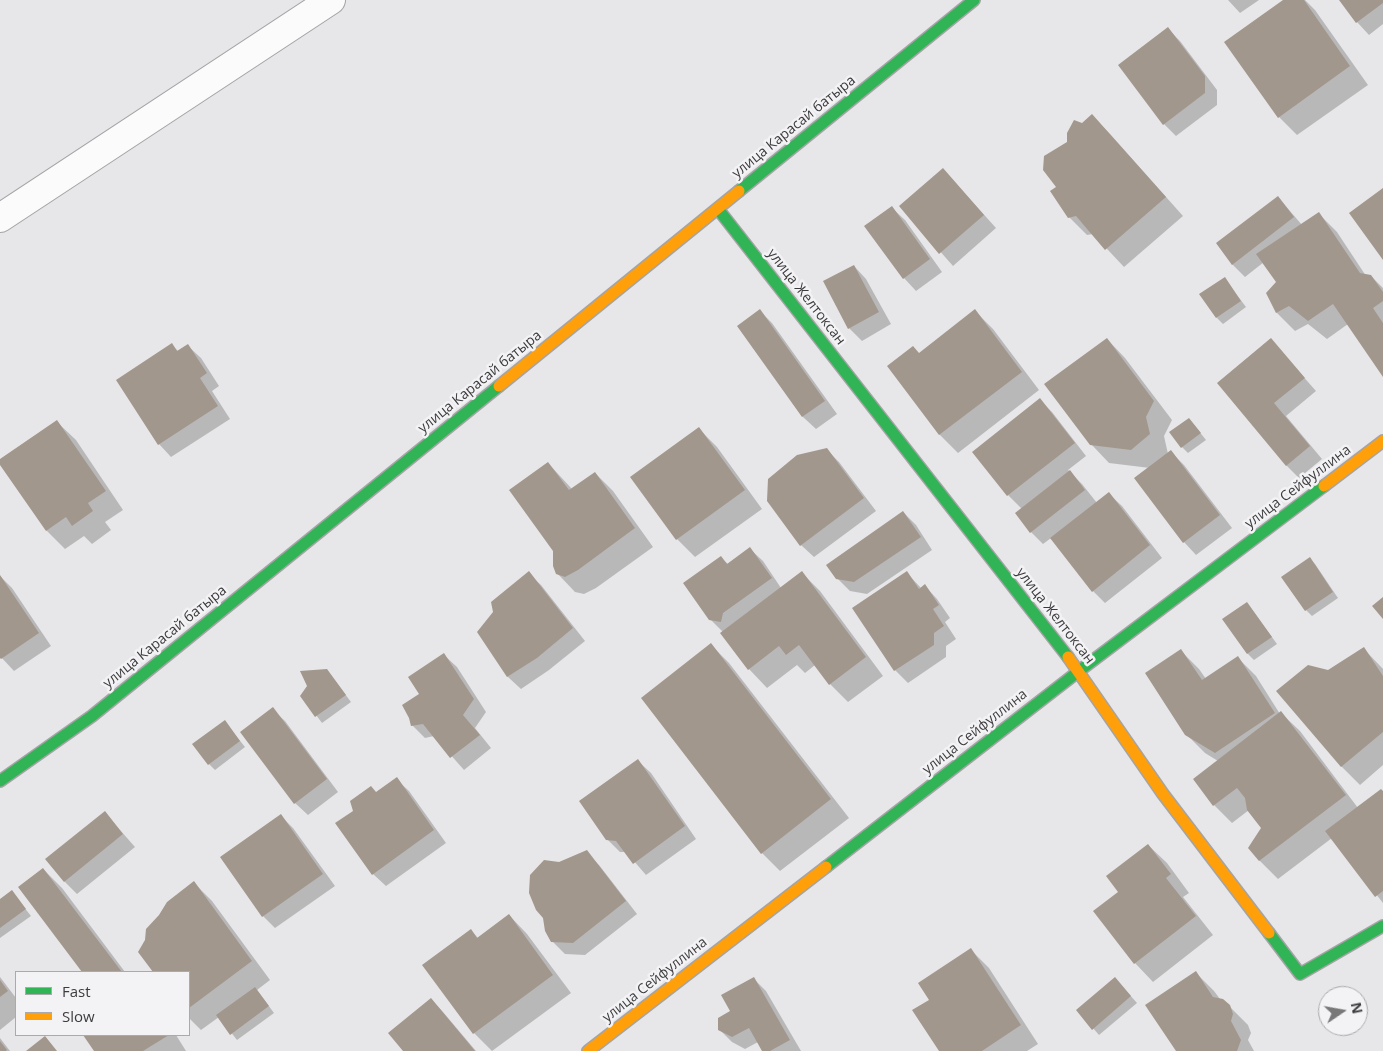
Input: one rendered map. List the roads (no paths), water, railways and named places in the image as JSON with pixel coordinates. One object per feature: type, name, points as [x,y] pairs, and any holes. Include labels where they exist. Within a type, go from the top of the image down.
[{"type":"street","points":[[0,218],[331,0]]},
{"type":"street","name":"улица Карасай батыра","points":[[0,781],[92,716],[974,0]]},
{"type":"street","name":"улица Желтоксан","points":[[718,209],[1079,671],[1163,794],[1300,974],[1383,926]]},
{"type":"street","name":"улица Сейфуллина","points":[[588,1051],[1079,671],[1383,441]]}]
